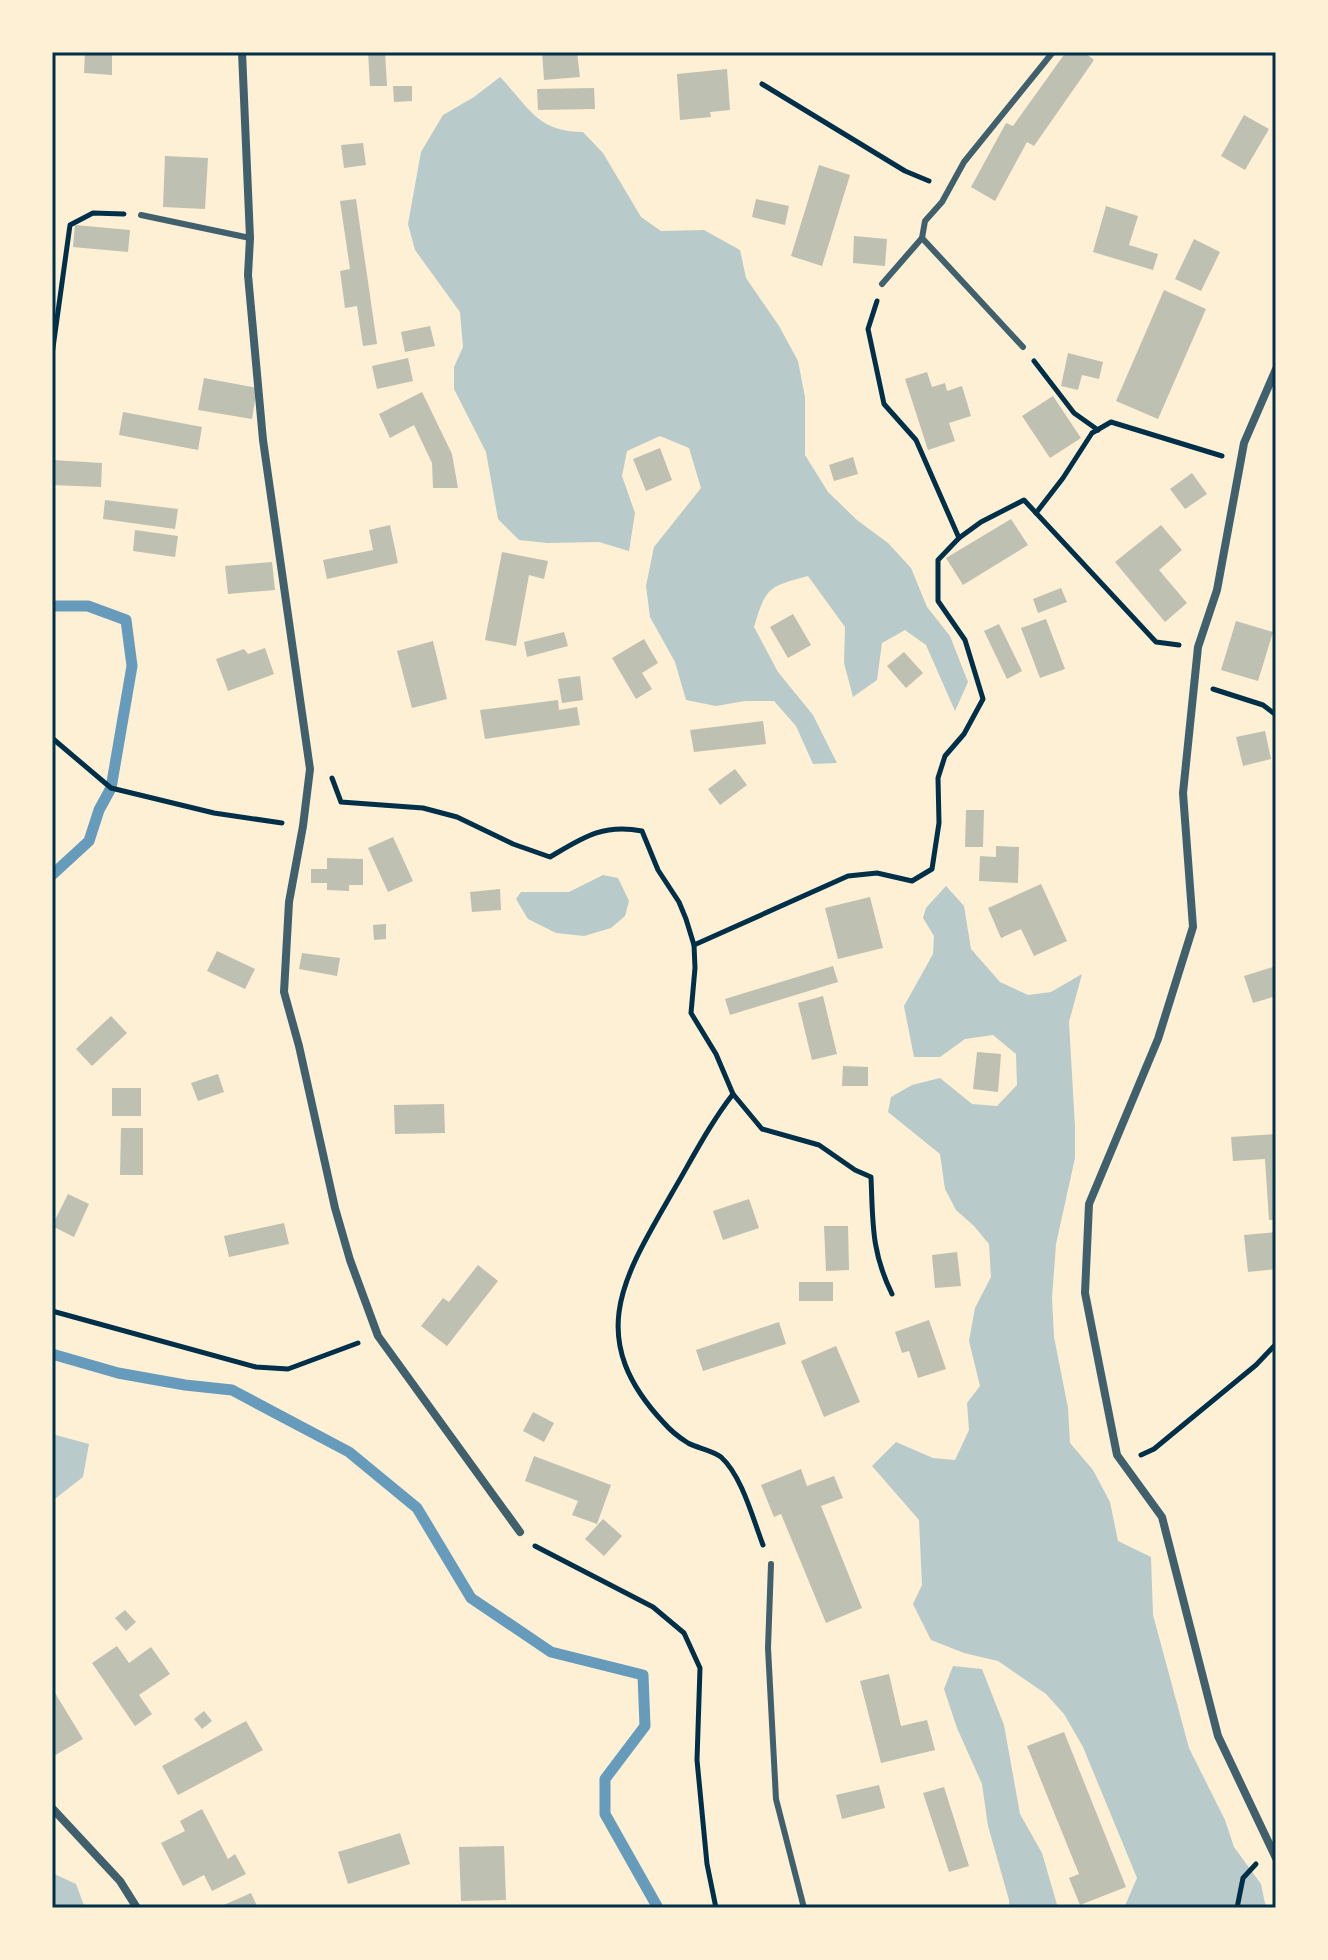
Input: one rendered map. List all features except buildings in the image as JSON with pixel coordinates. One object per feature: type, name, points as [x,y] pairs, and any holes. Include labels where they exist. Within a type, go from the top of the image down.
[{"type":"street","points":[[242,52],[250,238],[248,275],[263,440],[310,769],[289,902],[284,992],[335,1208],[378,1336],[520,1532]]},
{"type":"street","points":[[1276,369],[1244,443],[1217,590],[1198,647],[1183,793],[1193,927],[1158,1039],[1089,1204],[1085,1293],[1117,1455],[1162,1517],[1218,1736],[1276,1858]]},
{"type":"street","points":[[52,1808],[120,1881],[137,1908]]},
{"type":"lane","points":[[882,284],[922,238],[925,221],[942,202],[964,162],[1053,52]]},
{"type":"lane","points":[[141,215],[250,238]]},
{"type":"lane","points":[[922,238],[1023,347]]},
{"type":"lane","points":[[771,1564],[768,1648],[776,1799],[804,1908]]},
{"type":"path","points":[[762,84],[905,171],[949,189]]},
{"type":"path","points":[[52,355],[70,225],[93,213],[141,215]]},
{"type":"path","points":[[882,284],[868,329],[884,404],[916,440],[959,538]]},
{"type":"path","points":[[1023,347],[1074,413],[1098,430]]},
{"type":"path","points":[[1036,513],[1092,433],[1111,422],[1242,462]]},
{"type":"path","points":[[694,945],[848,876],[877,873],[912,881],[932,869],[939,823],[938,778],[945,756],[964,734],[983,699],[965,640],[938,601],[938,560],[959,538],[981,522],[1024,500],[1156,642],[1198,647]]},
{"type":"path","points":[[1193,683],[1263,705],[1276,715]]},
{"type":"path","points":[[52,738],[111,788],[214,813],[303,826]]},
{"type":"path","points":[[310,769],[332,777],[341,802],[423,808],[457,817],[513,844],[550,857],[590,833],[622,827],[642,831],[658,870],[679,902],[694,945],[691,1013],[716,1054],[733,1094],[762,1129],[819,1145],[855,1170],[871,1177],[874,1247],[880,1270],[892,1294]]},
{"type":"path","points":[[733,1094],[710,1124],[632,1265],[620,1298],[617,1331],[623,1359],[640,1393],[664,1424],[686,1442],[721,1457],[740,1484],[771,1564]]},
{"type":"path","points":[[52,1311],[256,1367],[288,1369],[378,1336]]},
{"type":"path","points":[[1120,1460],[1130,1461],[1154,1449],[1256,1365],[1276,1344]]},
{"type":"path","points":[[520,1532],[540,1551],[653,1607],[684,1633],[700,1668],[697,1760],[707,1864],[716,1908]]},
{"type":"path","points":[[1237,1908],[1243,1878],[1270,1848]]},
{"type":"shaded area","points":[[500,77],[544,122],[567,131],[583,132],[603,153],[641,217],[661,231],[704,230],[740,250],[746,278],[779,326],[798,361],[805,397],[805,455],[828,492],[857,520],[888,543],[911,568],[927,607],[950,636],[968,682],[955,711],[926,645],[905,630],[882,643],[877,680],[853,697],[844,663],[845,627],[808,576],[776,586],[770,591],[754,627],[778,672],[813,715],[837,763],[813,764],[796,726],[774,701],[745,701],[716,706],[686,700],[675,662],[650,617],[646,586],[654,547],[701,488],[689,448],[660,436],[627,451],[622,476],[635,513],[629,551],[599,542],[519,540],[498,519],[486,452],[454,389],[454,367],[463,347],[460,312],[415,250],[408,224],[421,152],[443,115]]},
{"type":"shaded area","points":[[603,875],[618,878],[629,901],[625,916],[611,928],[584,936],[556,933],[528,919],[516,899],[521,892],[569,892]]},
{"type":"shaded area","points":[[946,886],[964,906],[971,949],[1000,982],[1028,995],[1051,992],[1082,974],[1069,1022],[1075,1158],[1056,1244],[1052,1298],[1054,1337],[1068,1408],[1070,1443],[1093,1470],[1110,1502],[1118,1541],[1151,1557],[1153,1615],[1189,1748],[1225,1820],[1234,1847],[1261,1884],[1266,1908],[1124,1908],[1137,1878],[1083,1747],[1064,1714],[1046,1694],[998,1661],[964,1653],[931,1640],[913,1604],[922,1585],[919,1520],[872,1466],[896,1442],[933,1458],[955,1460],[969,1430],[967,1403],[980,1386],[969,1341],[975,1308],[991,1277],[989,1244],[956,1210],[945,1189],[940,1154],[888,1112],[891,1097],[912,1085],[940,1078],[972,1104],[997,1106],[1017,1085],[1016,1054],[993,1035],[965,1039],[940,1057],[914,1057],[904,1006],[933,954],[934,936],[923,918],[926,908]]},
{"type":"shaded area","points":[[52,1434],[89,1444],[83,1477],[52,1501]]},
{"type":"shaded area","points":[[953,1666],[982,1669],[1004,1725],[1020,1814],[1042,1853],[1058,1908],[1009,1908],[988,1826],[982,1784],[957,1728],[944,1689]]},
{"type":"shaded area","points":[[52,1873],[76,1884],[85,1908],[52,1908]]},
{"type":"waterway","points":[[52,606],[88,606],[126,620],[132,666],[111,788],[99,810],[89,841],[52,875]]},
{"type":"waterway","points":[[52,1354],[118,1373],[232,1390],[349,1452],[417,1508],[471,1598],[551,1652],[643,1675],[645,1726],[605,1779],[605,1814],[658,1908]]}]
